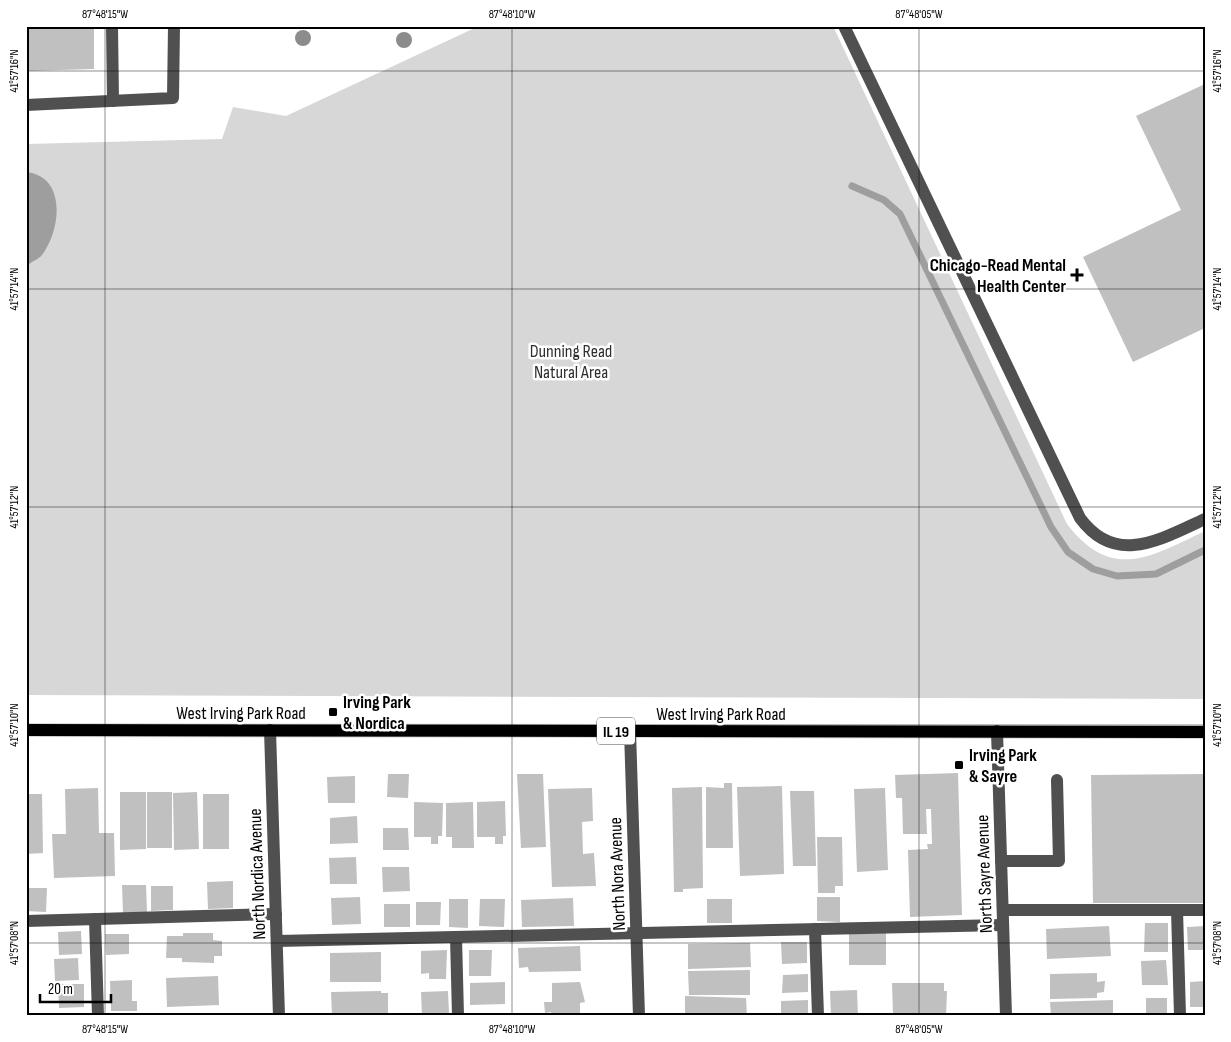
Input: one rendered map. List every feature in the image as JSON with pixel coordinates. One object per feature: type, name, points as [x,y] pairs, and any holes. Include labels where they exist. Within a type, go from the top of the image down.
[{"type":"main road","name":"West Irving Park Road","points":[[26,730],[1205,732]]},
{"type":"street","points":[[112,26],[113,100]]},
{"type":"street","points":[[26,104],[173,98],[174,26]]},
{"type":"street","points":[[844,26],[1080,518],[1090,532],[1107,542],[1124,546],[1142,545],[1159,540],[1205,518]]},
{"type":"street","name":"North Nordica Avenue","points":[[270,730],[279,1016]]},
{"type":"street","name":"North Nora Avenue","points":[[630,731],[638,1016]]},
{"type":"street","name":"North Sayre Avenue","points":[[997,731],[1006,1016]]},
{"type":"street","points":[[1001,861],[1059,861],[1058,780]]},
{"type":"street","points":[[1003,910],[1205,910]]},
{"type":"street","points":[[1177,910],[1180,1016]]},
{"type":"street","points":[[26,921],[276,914]]},
{"type":"street","points":[[95,919],[98,1016]]},
{"type":"street","points":[[277,942],[1003,925]]},
{"type":"street","points":[[815,929],[818,1016]]},
{"type":"street","points":[[456,937],[458,1016]]},
{"type":"green space","name":"Dunning Read Natural Area","points":[[479,26],[833,26],[1067,524],[1084,542],[1100,553],[1116,559],[1149,556],[1205,531],[1205,699],[26,695],[26,144],[222,139],[233,107],[286,116]]},
{"type":"shaded area","points":[[26,172],[39,176],[48,183],[54,193],[56,219],[53,232],[41,256],[26,266]]},
{"type":"building","points":[[26,26],[94,26],[94,69],[26,71]]},
{"type":"building","points":[[1205,84],[1205,328],[1133,362],[1083,257],[1181,210],[1136,116]]},
{"type":"building","points":[[958,773],[962,915],[910,917],[908,850],[928,849],[927,844],[932,844],[931,809],[926,809],[927,834],[903,834],[902,798],[896,798],[895,775]]},
{"type":"building","points":[[388,774],[409,774],[408,798],[387,797]]},
{"type":"building","points":[[517,774],[543,774],[546,847],[521,848]]},
{"type":"building","points":[[1205,774],[1205,903],[1093,903],[1091,775]]},
{"type":"building","points":[[355,776],[355,803],[328,803],[327,777]]},
{"type":"building","points":[[724,783],[732,783],[733,848],[706,848],[706,787],[724,788]]},
{"type":"building","points":[[782,786],[784,874],[740,876],[737,787]]},
{"type":"building","points":[[702,787],[703,888],[683,889],[683,892],[674,892],[672,788]]},
{"type":"building","points":[[98,788],[99,833],[114,833],[115,876],[54,878],[52,834],[66,834],[65,789]]},
{"type":"building","points":[[592,788],[593,821],[582,822],[583,854],[594,853],[596,886],[552,887],[548,789]]},
{"type":"building","points":[[885,788],[888,870],[857,872],[854,789]]},
{"type":"building","points":[[790,791],[814,791],[816,866],[793,866]]},
{"type":"building","points":[[120,792],[146,792],[146,849],[120,850]]},
{"type":"building","points":[[147,792],[172,792],[172,848],[147,848]]},
{"type":"building","points":[[197,792],[199,849],[174,850],[173,793]]},
{"type":"building","points":[[26,794],[42,794],[43,853],[26,854]]},
{"type":"building","points":[[203,794],[229,794],[229,849],[203,849]]},
{"type":"building","points":[[505,801],[506,836],[503,836],[503,844],[495,844],[495,837],[477,837],[477,802]]},
{"type":"building","points":[[414,802],[443,803],[442,836],[438,836],[438,844],[431,844],[431,837],[414,837]]},
{"type":"building","points":[[473,802],[474,848],[452,848],[452,837],[446,837],[446,803]]},
{"type":"building","points":[[357,816],[358,843],[330,844],[330,818]]},
{"type":"building","points":[[383,828],[408,828],[409,850],[383,850]]},
{"type":"building","points":[[817,837],[842,837],[843,886],[835,886],[835,893],[818,893]]},
{"type":"building","points":[[356,857],[357,884],[330,884],[329,858]]},
{"type":"building","points":[[382,867],[409,867],[410,891],[383,892]]},
{"type":"building","points":[[233,881],[233,908],[208,909],[207,882]]},
{"type":"building","points":[[122,885],[146,885],[147,912],[123,913]]},
{"type":"building","points":[[151,886],[173,886],[173,910],[151,911]]},
{"type":"building","points":[[26,888],[47,888],[46,912],[26,911]]},
{"type":"building","points":[[360,897],[361,924],[332,925],[331,898]]},
{"type":"building","points":[[817,897],[840,897],[840,922],[817,921]]},
{"type":"building","points":[[573,898],[574,926],[522,927],[521,900]]},
{"type":"building","points":[[449,899],[468,899],[468,928],[449,927]]},
{"type":"building","points":[[480,899],[505,899],[504,927],[479,926]]},
{"type":"building","points":[[707,899],[732,899],[732,923],[707,923]]},
{"type":"building","points":[[416,902],[441,902],[440,925],[416,925]]},
{"type":"building","points":[[384,904],[410,904],[410,927],[384,927]]},
{"type":"building","points":[[1145,923],[1168,923],[1168,952],[1144,952]]},
{"type":"building","points":[[1109,926],[1111,956],[1047,959],[1046,929]]},
{"type":"building","points":[[1205,926],[1205,950],[1188,950],[1187,927]]},
{"type":"building","points":[[81,931],[82,954],[59,955],[58,932]]},
{"type":"building","points":[[183,933],[213,933],[213,940],[222,941],[222,956],[214,956],[214,963],[182,962],[182,958],[166,958],[167,936],[183,936]]},
{"type":"building","points":[[886,933],[886,965],[849,965],[849,934]]},
{"type":"building","points":[[105,934],[129,934],[129,954],[106,955]]},
{"type":"building","points":[[781,942],[807,942],[807,963],[782,964]]},
{"type":"building","points":[[750,943],[751,967],[688,969],[688,944]]},
{"type":"building","points":[[580,946],[581,971],[529,972],[528,967],[519,968],[518,948]]},
{"type":"building","points":[[447,950],[446,979],[429,979],[429,973],[421,974],[421,951]]},
{"type":"building","points":[[469,950],[492,950],[491,976],[469,976]]},
{"type":"building","points":[[381,952],[381,982],[330,982],[330,953]]},
{"type":"building","points":[[78,958],[79,980],[55,981],[54,959]]},
{"type":"building","points":[[1166,960],[1168,985],[1142,985],[1141,961]]},
{"type":"building","points":[[750,970],[750,995],[689,995],[688,971]]},
{"type":"building","points":[[1097,973],[1097,982],[1105,981],[1104,992],[1097,993],[1097,998],[1050,999],[1050,974]]},
{"type":"building","points":[[808,974],[808,992],[782,993],[783,975]]},
{"type":"building","points":[[218,976],[219,1005],[167,1007],[166,978]]},
{"type":"building","points":[[132,980],[132,1001],[137,1001],[137,1011],[111,1011],[110,981]]},
{"type":"building","points":[[1205,981],[1205,1007],[1190,1007],[1190,982]]},
{"type":"building","points":[[505,982],[505,1004],[470,1005],[470,983]]},
{"type":"building","points":[[580,982],[585,1002],[580,1003],[580,1016],[552,1016],[551,1012],[545,1013],[544,1002],[552,1002],[552,983]]},
{"type":"building","points":[[892,983],[944,983],[944,991],[947,991],[946,1016],[893,1015]]},
{"type":"building","points":[[58,984],[84,984],[84,1007],[59,1008]]},
{"type":"building","points":[[857,990],[858,1016],[831,1016],[830,991]]},
{"type":"building","points":[[381,991],[381,993],[388,993],[388,1016],[332,1016],[331,992]]},
{"type":"building","points":[[448,991],[449,1014],[422,1016],[421,992]]},
{"type":"building","points":[[685,996],[746,998],[747,1016],[685,1016]]},
{"type":"building","points":[[1146,998],[1167,998],[1167,1015],[1146,1015]]},
{"type":"building","points":[[808,1000],[808,1016],[781,1016],[781,1001]]},
{"type":"building","points":[[1113,1000],[1113,1016],[1051,1016],[1050,1002]]},
{"type":"waterway","points":[[852,186],[884,200],[900,214],[1051,527],[1068,552],[1093,569],[1117,576],[1156,574],[1205,550]]},
{"type":"place","name":"Chicago-Read Mental Health Center","points":[[1077,275]]},
{"type":"place","name":"Irving Park & Nordica","points":[[333,712]]},
{"type":"place","name":"Irving Park & Sayre","points":[[959,765]]}]
